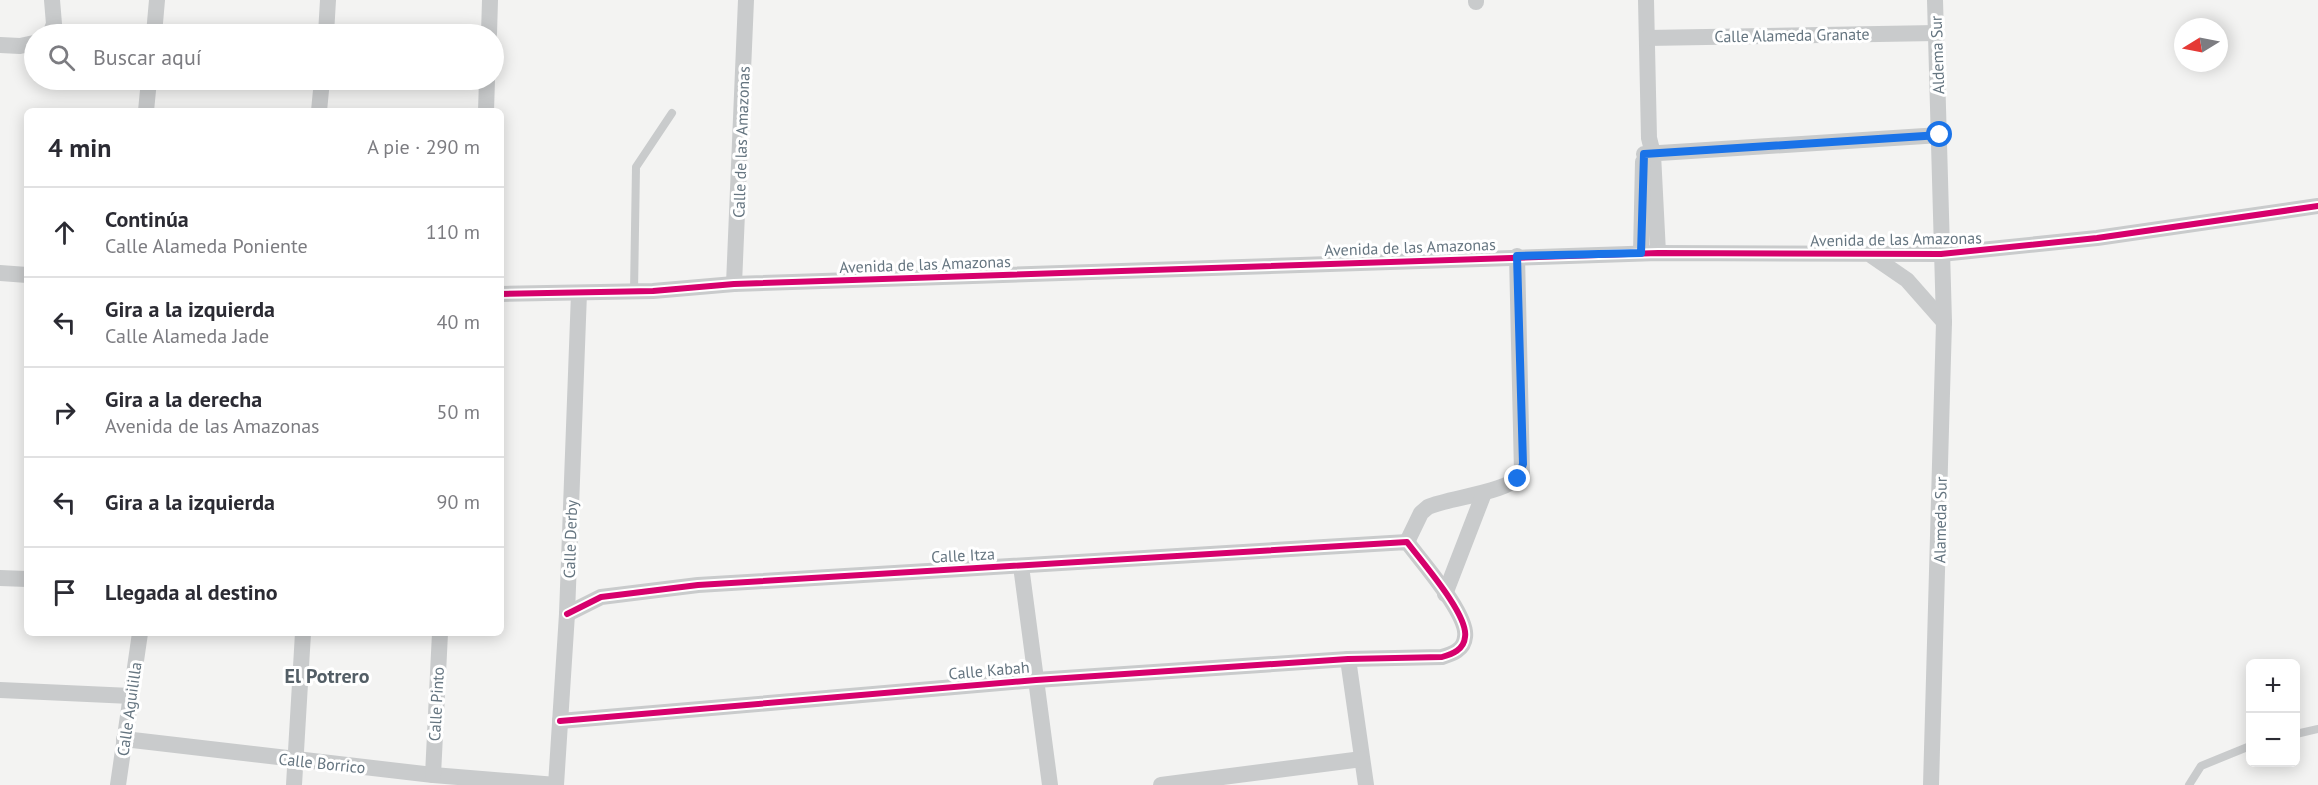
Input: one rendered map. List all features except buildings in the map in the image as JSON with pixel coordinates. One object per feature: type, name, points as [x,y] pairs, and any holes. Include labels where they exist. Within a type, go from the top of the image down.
[{"type":"street","points":[[52,0],[54,24]]},
{"type":"street","points":[[155,24],[157,0]]},
{"type":"street","points":[[327,24],[328,0]]},
{"type":"street","points":[[489,24],[490,0]]},
{"type":"street","name":"Calle de las Amazonas","points":[[734,284],[746,0]]},
{"type":"street","points":[[1641,253],[1648,149],[1646,0]]},
{"type":"street","name":"Aldema Sur","points":[[1935,0],[1940,135],[1941,254]]},
{"type":"street","name":"Calle Alameda Granate","points":[[1647,38],[1936,33]]},
{"type":"street","points":[[0,45],[24,45]]},
{"type":"street","points":[[146,108],[148,90]]},
{"type":"street","points":[[319,108],[321,90]]},
{"type":"street","points":[[486,108],[487,90]]},
{"type":"street","points":[[1648,149],[1940,135]]},
{"type":"street","points":[[1648,149],[1658,253]]},
{"type":"street","name":"Avenida de las Amazonas","points":[[504,294],[634,292],[734,284],[1517,256],[1641,253],[1941,254],[2097,238],[2318,206]]},
{"type":"street","name":"Alameda Sur","points":[[1931,785],[1944,322],[1941,254]]},
{"type":"street","points":[[1871,255],[1907,280],[1944,322]]},
{"type":"street","points":[[1445,594],[1407,542],[1421,513],[1428,507],[1484,493],[1518,479],[1523,464],[1517,256]]},
{"type":"street","points":[[0,273],[24,275]]},
{"type":"street","name":"Calle Derby","points":[[556,785],[567,614],[579,293]]},
{"type":"street","points":[[1445,594],[1484,493]]},
{"type":"street","name":"Calle Itza","points":[[567,614],[601,597],[698,585],[1407,542]]},
{"type":"street","points":[[1021,566],[1050,785]]},
{"type":"street","points":[[0,579],[24,579]]},
{"type":"street","name":"Calle Kabah","points":[[560,721],[1036,680],[1348,659],[1421,659],[1456,652],[1466,637],[1464,627],[1445,594]]},
{"type":"street","name":"Calle Aguililla","points":[[118,785],[140,636]]},
{"type":"street","points":[[294,785],[303,636]]},
{"type":"street","name":"Calle Pinto","points":[[432,775],[440,636]]},
{"type":"street","points":[[1348,659],[1366,785]]},
{"type":"street","points":[[0,690],[131,696]]},
{"type":"street","name":"Calle Borrico","points":[[124,740],[432,775],[556,785]]},
{"type":"street","points":[[1161,785],[1362,759]]},
{"type":"lane","points":[[634,292],[636,167],[672,113]]},
{"type":"lane","points":[[2300,733],[2318,729]]},
{"type":"lane","points":[[2189,785],[2201,766],[2246,748]]},
{"type":"cycle path","points":[[504,294],[653,291],[734,284],[1658,253],[1941,254],[2097,238],[2318,206]]},
{"type":"cycle path","points":[[560,721],[1036,680],[1348,659],[1442,657],[1460,648],[1465,637],[1460,616],[1452,602],[1407,542],[698,585],[601,597],[567,614]]},
{"type":"district","name":"El Potrero","points":[[327,676]]},
{"type":"route","points":[[1518,479],[1522,473],[1523,464],[1517,256],[1641,253],[1644,154],[1940,135]]}]
